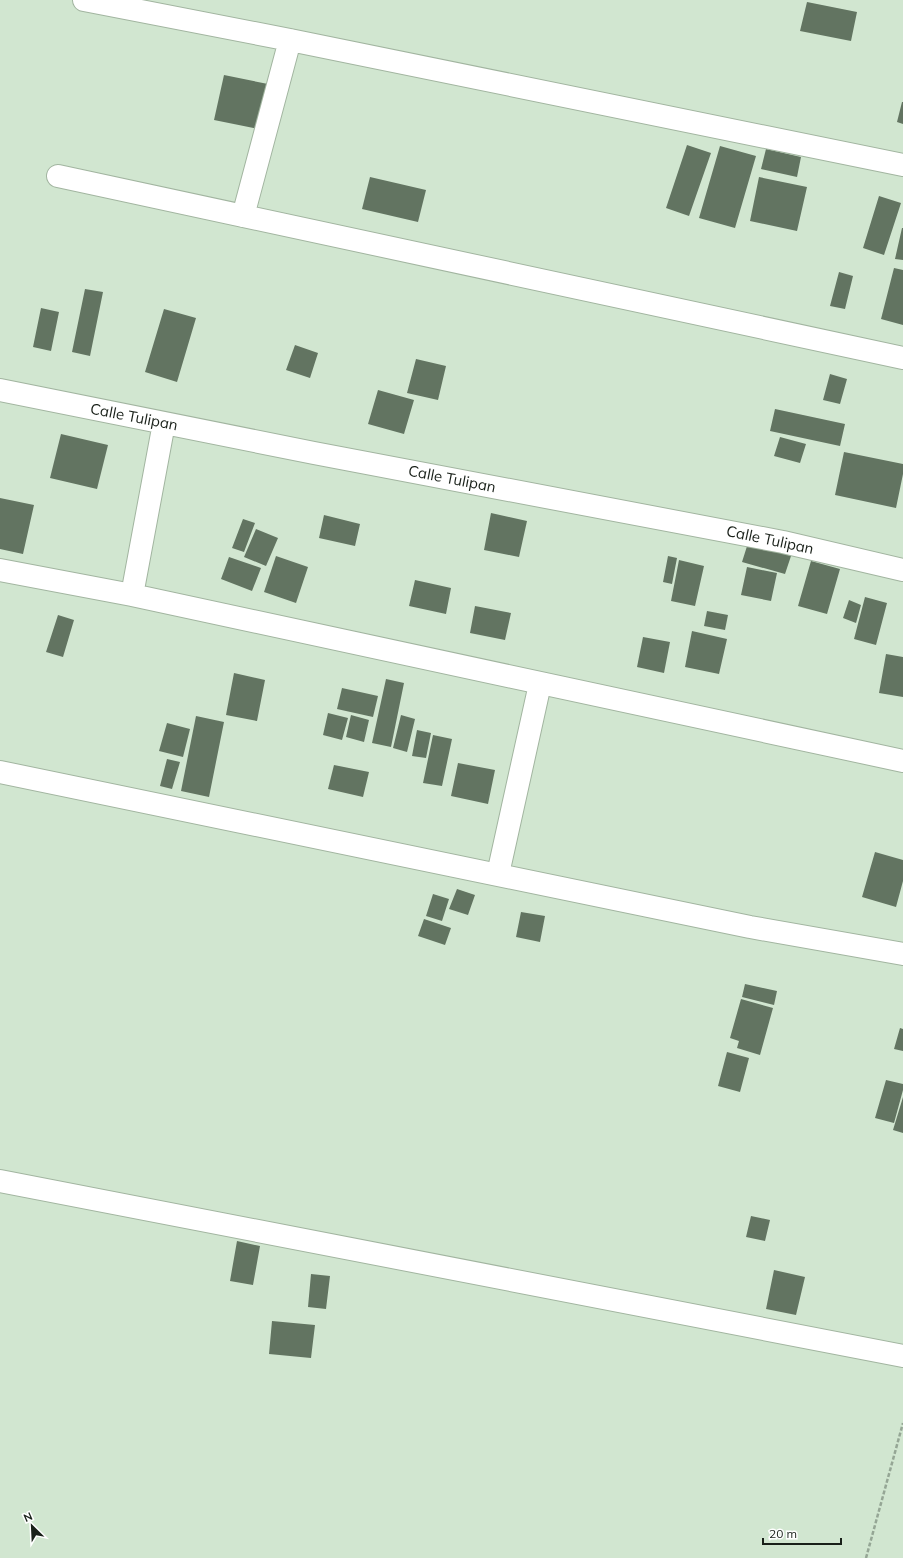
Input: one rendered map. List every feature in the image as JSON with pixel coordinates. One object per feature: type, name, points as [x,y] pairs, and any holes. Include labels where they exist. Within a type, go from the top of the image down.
[{"type":"street","points":[[84,0],[290,40],[903,165]]},
{"type":"street","points":[[243,216],[290,40]]},
{"type":"street","points":[[58,176],[903,358]]},
{"type":"street","name":"Calle Tulipan","points":[[0,390],[783,542],[903,570]]},
{"type":"street","points":[[132,595],[164,423]]},
{"type":"street","points":[[0,570],[132,595],[903,761]]},
{"type":"street","points":[[498,874],[540,684]]},
{"type":"street","points":[[0,772],[750,927],[903,954]]},
{"type":"street","points":[[0,1181],[903,1356]]},
{"type":"path","points":[[866,1558],[903,1423]]},
{"type":"building","points":[[807,2],[857,12],[851,41],[800,31]]},
{"type":"building","points":[[224,75],[268,84],[258,129],[214,120]]},
{"type":"building","points":[[903,102],[903,124],[897,122]]},
{"type":"building","points":[[687,145],[711,153],[689,216],[666,208]]},
{"type":"building","points":[[720,146],[756,156],[735,228],[699,218]]},
{"type":"building","points":[[766,149],[801,157],[797,177],[761,169]]},
{"type":"building","points":[[370,177],[426,190],[418,222],[362,209]]},
{"type":"building","points":[[759,177],[807,187],[797,231],[750,221]]},
{"type":"building","points":[[879,196],[901,203],[884,255],[863,248]]},
{"type":"building","points":[[903,228],[903,260],[895,259]]},
{"type":"building","points":[[894,268],[903,270],[903,325],[881,319]]},
{"type":"building","points":[[839,272],[853,276],[845,309],[830,306]]},
{"type":"building","points":[[85,289],[103,292],[90,356],[72,352]]},
{"type":"building","points":[[41,308],[59,312],[51,351],[33,347]]},
{"type":"building","points":[[164,309],[196,318],[177,382],[145,372]]},
{"type":"building","points":[[295,345],[318,353],[310,378],[286,370]]},
{"type":"building","points":[[416,359],[446,366],[438,400],[407,393]]},
{"type":"building","points":[[830,374],[847,379],[840,404],[823,400]]},
{"type":"building","points":[[378,390],[414,400],[404,434],[368,424]]},
{"type":"building","points":[[775,409],[845,424],[840,446],[770,431]]},
{"type":"building","points":[[61,434],[108,445],[97,489],[50,478]]},
{"type":"building","points":[[780,437],[806,444],[800,463],[774,456]]},
{"type":"building","points":[[844,452],[903,464],[903,474],[896,508],[835,495]]},
{"type":"building","points":[[0,498],[34,505],[23,554],[0,549]]},
{"type":"building","points":[[491,513],[527,521],[519,557],[484,550]]},
{"type":"building","points":[[324,515],[360,524],[355,546],[319,538]]},
{"type":"building","points":[[243,519],[255,523],[244,552],[232,548]]},
{"type":"building","points":[[256,529],[278,538],[266,566],[244,557]]},
{"type":"building","points":[[748,543],[791,556],[785,574],[742,562]]},
{"type":"building","points":[[276,556],[308,567],[296,603],[264,592]]},
{"type":"building","points":[[668,556],[677,558],[672,584],[663,582]]},
{"type":"building","points":[[229,557],[261,568],[252,591],[221,579]]},
{"type":"building","points":[[679,560],[704,566],[695,606],[671,601]]},
{"type":"building","points":[[811,561],[840,569],[827,614],[798,606]]},
{"type":"building","points":[[747,567],[777,573],[771,601],[741,595]]},
{"type":"building","points":[[415,580],[451,588],[446,614],[409,606]]},
{"type":"building","points":[[865,597],[887,603],[876,645],[854,639]]},
{"type":"building","points":[[849,600],[861,605],[856,623],[843,618]]},
{"type":"building","points":[[475,606],[511,613],[505,640],[470,633]]},
{"type":"building","points":[[707,611],[728,615],[725,630],[704,626]]},
{"type":"building","points":[[58,615],[74,620],[63,657],[46,652]]},
{"type":"building","points":[[692,631],[727,639],[719,674],[685,667]]},
{"type":"building","points":[[643,637],[670,642],[664,673],[637,667]]},
{"type":"building","points":[[886,654],[903,657],[903,697],[879,693]]},
{"type":"building","points":[[234,673],[265,680],[257,721],[226,715]]},
{"type":"building","points":[[386,679],[404,683],[391,747],[372,743]]},
{"type":"building","points":[[342,688],[378,696],[373,717],[337,709]]},
{"type":"building","points":[[328,713],[348,718],[342,740],[323,735]]},
{"type":"building","points":[[351,715],[369,720],[364,742],[346,737]]},
{"type":"building","points":[[401,715],[415,719],[407,752],[393,748]]},
{"type":"building","points":[[196,716],[224,722],[209,797],[181,791]]},
{"type":"building","points":[[167,723],[190,729],[183,757],[159,751]]},
{"type":"building","points":[[417,730],[431,733],[426,758],[412,756]]},
{"type":"building","points":[[433,735],[452,739],[442,786],[423,783]]},
{"type":"building","points":[[167,759],[180,762],[172,789],[160,786]]},
{"type":"building","points":[[458,763],[495,770],[488,804],[451,796]]},
{"type":"building","points":[[334,765],[369,772],[363,797],[328,789]]},
{"type":"building","points":[[875,852],[903,860],[903,881],[896,907],[862,897]]},
{"type":"building","points":[[457,889],[475,895],[468,915],[449,909]]},
{"type":"building","points":[[433,894],[449,899],[442,921],[426,916]]},
{"type":"building","points":[[521,912],[545,916],[540,942],[516,937]]},
{"type":"building","points":[[424,919],[451,928],[445,945],[418,936]]},
{"type":"building","points":[[745,984],[777,991],[774,1005],[742,997]]},
{"type":"building","points":[[741,999],[773,1008],[760,1055],[737,1048],[739,1041],[730,1038]]},
{"type":"building","points":[[900,1028],[903,1029],[903,1051],[894,1049]]},
{"type":"building","points":[[727,1052],[749,1058],[740,1092],[718,1086]]},
{"type":"building","points":[[886,1080],[903,1084],[903,1090],[894,1123],[875,1118]]},
{"type":"building","points":[[903,1097],[903,1133],[893,1130]]},
{"type":"building","points":[[751,1216],[770,1220],[765,1241],[746,1237]]},
{"type":"building","points":[[237,1241],[260,1246],[253,1285],[230,1281]]},
{"type":"building","points":[[774,1270],[805,1277],[796,1315],[766,1309]]},
{"type":"building","points":[[311,1274],[330,1276],[326,1309],[308,1307]]},
{"type":"building","points":[[272,1321],[315,1325],[311,1358],[269,1354]]}]
